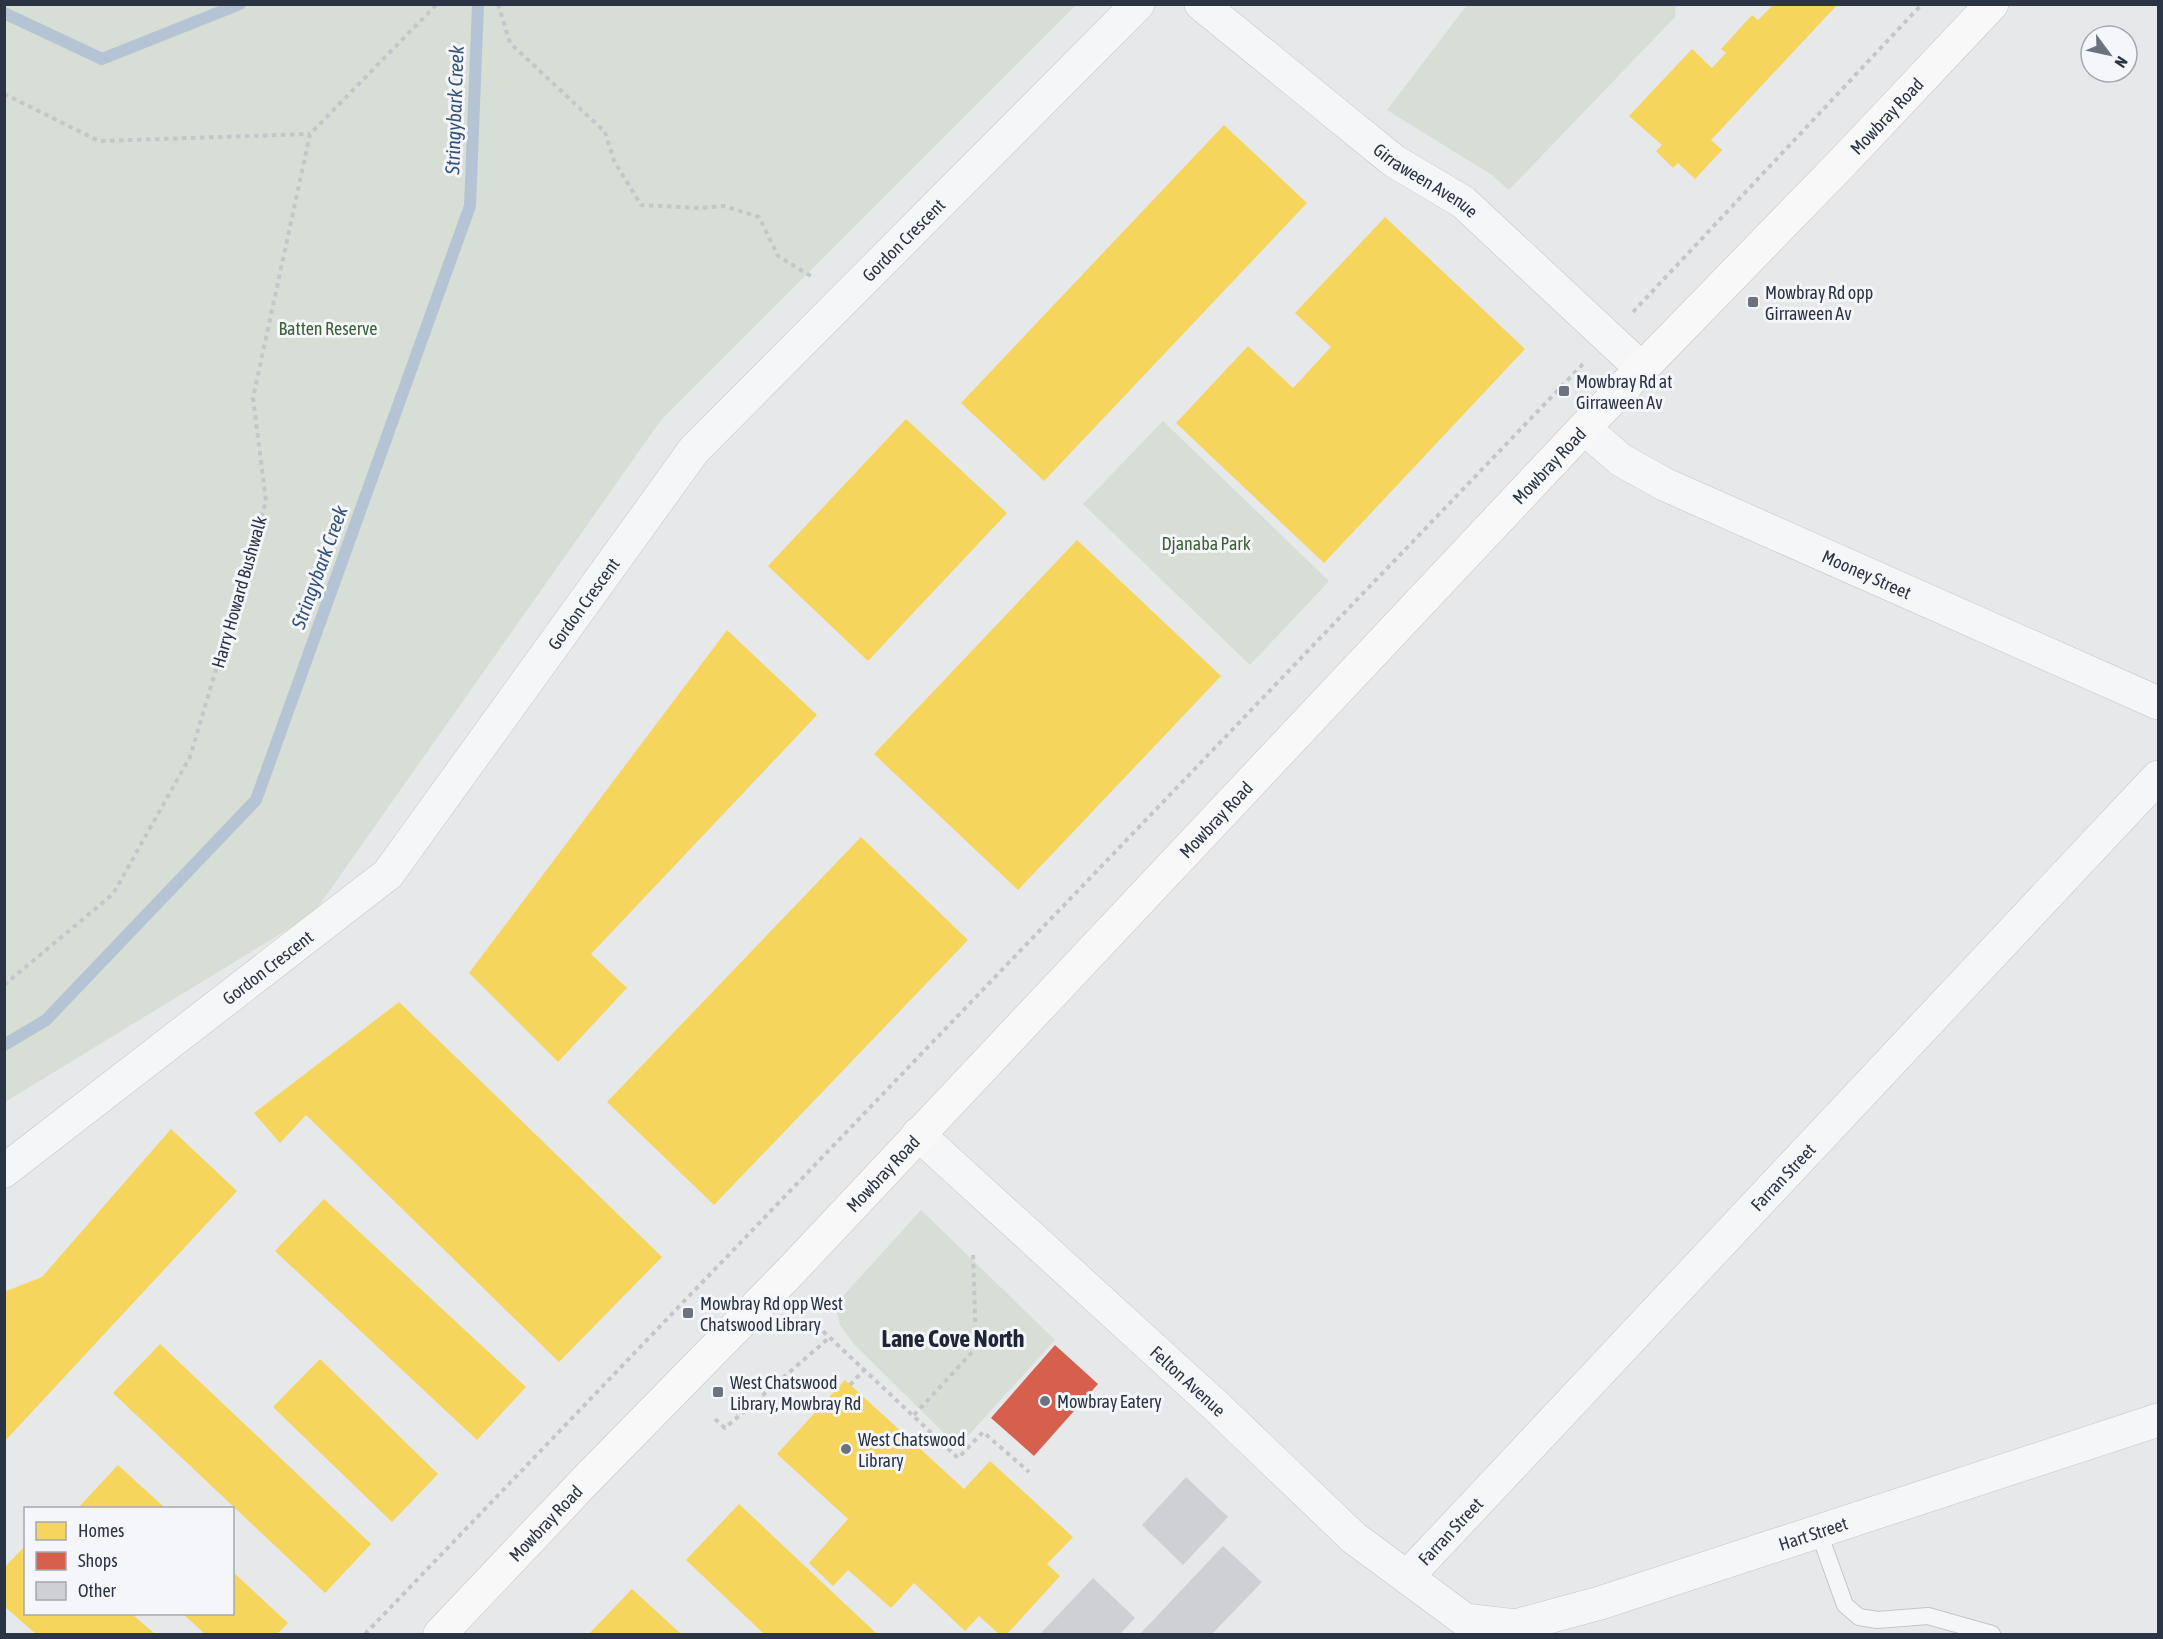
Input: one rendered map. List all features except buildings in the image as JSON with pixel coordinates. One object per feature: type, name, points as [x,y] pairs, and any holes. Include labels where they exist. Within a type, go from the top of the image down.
[{"type":"main road","name":"Mowbray Road","points":[[440,1635],[586,1480],[789,1273],[1641,368],[1841,164],[1992,4]]},
{"type":"street","name":"Gordon Crescent","points":[[4,1171],[388,874],[694,450],[1138,4]]},
{"type":"street","name":"Girraween Avenue","points":[[1201,4],[1394,160],[1463,202],[1641,368]]},
{"type":"street","name":"Mooney Street","points":[[1584,428],[1621,460],[1664,484],[2158,703]]},
{"type":"street","name":"Farran Street","points":[[1407,1577],[2158,777]]},
{"type":"street","name":"Felton Avenue","points":[[918,1134],[1216,1406],[1354,1538],[1407,1577],[1465,1627]]},
{"type":"street","name":"Hart Street","points":[[1465,1627],[1515,1626],[1600,1603],[2158,1420]]},
{"type":"lane","points":[[1818,1530],[1845,1605],[1859,1617],[1876,1620],[1928,1616],[1992,1635]]},
{"type":"path","points":[[4,94],[99,141],[310,134],[437,4]]},
{"type":"path","points":[[498,4],[510,43],[604,132],[614,161],[641,205],[700,208],[723,206],[759,217],[778,256],[845,298]]},
{"type":"path","points":[[1629,316],[1922,4]]},
{"type":"path","name":"Harry Howard Bushwalk","points":[[4,985],[113,894],[190,757],[266,501],[253,398],[310,134]]},
{"type":"path","points":[[364,1635],[1588,358]]},
{"type":"path","points":[[914,1415],[976,1348],[973,1253]]},
{"type":"path","points":[[810,1319],[958,1458],[983,1432],[1029,1472]]},
{"type":"path","points":[[715,1419],[725,1428],[830,1337]]},
{"type":"path","points":[[850,1385],[864,1370]]},
{"type":"green space","name":"Batten Reserve","points":[[5,5],[1076,5],[661,420],[313,914],[5,1102]]},
{"type":"green space","points":[[1467,5],[1676,5],[1675,17],[1509,190],[1492,175],[1387,110]]},
{"type":"green space","name":"Djanaba Park","points":[[1163,421],[1329,581],[1250,665],[1083,504]]},
{"type":"green space","points":[[921,1210],[1055,1340],[958,1447],[854,1344],[840,1325],[835,1305]]},
{"type":"waterway","points":[[4,13],[102,59],[240,4]]},
{"type":"waterway","name":"Stringybark Creek","points":[[4,1045],[46,1020],[256,800],[470,206],[478,4]]},
{"type":"place","name":"Mowbray Rd opp Girraween Av","points":[[1753,302]]},
{"type":"place","name":"Mowbray Rd at Girraween Av","points":[[1564,391]]},
{"type":"place","name":"Mowbray Rd opp West Chatswood Library","points":[[688,1313]]},
{"type":"place","name":"West Chatswood Library, Mowbray Rd","points":[[718,1392]]},
{"type":"place","name":"Mowbray Eatery","points":[[1045,1401]]},
{"type":"place","name":"West Chatswood Library","points":[[846,1449]]},
{"type":"district","name":"Lane Cove North","points":[[953,1338]]}]
